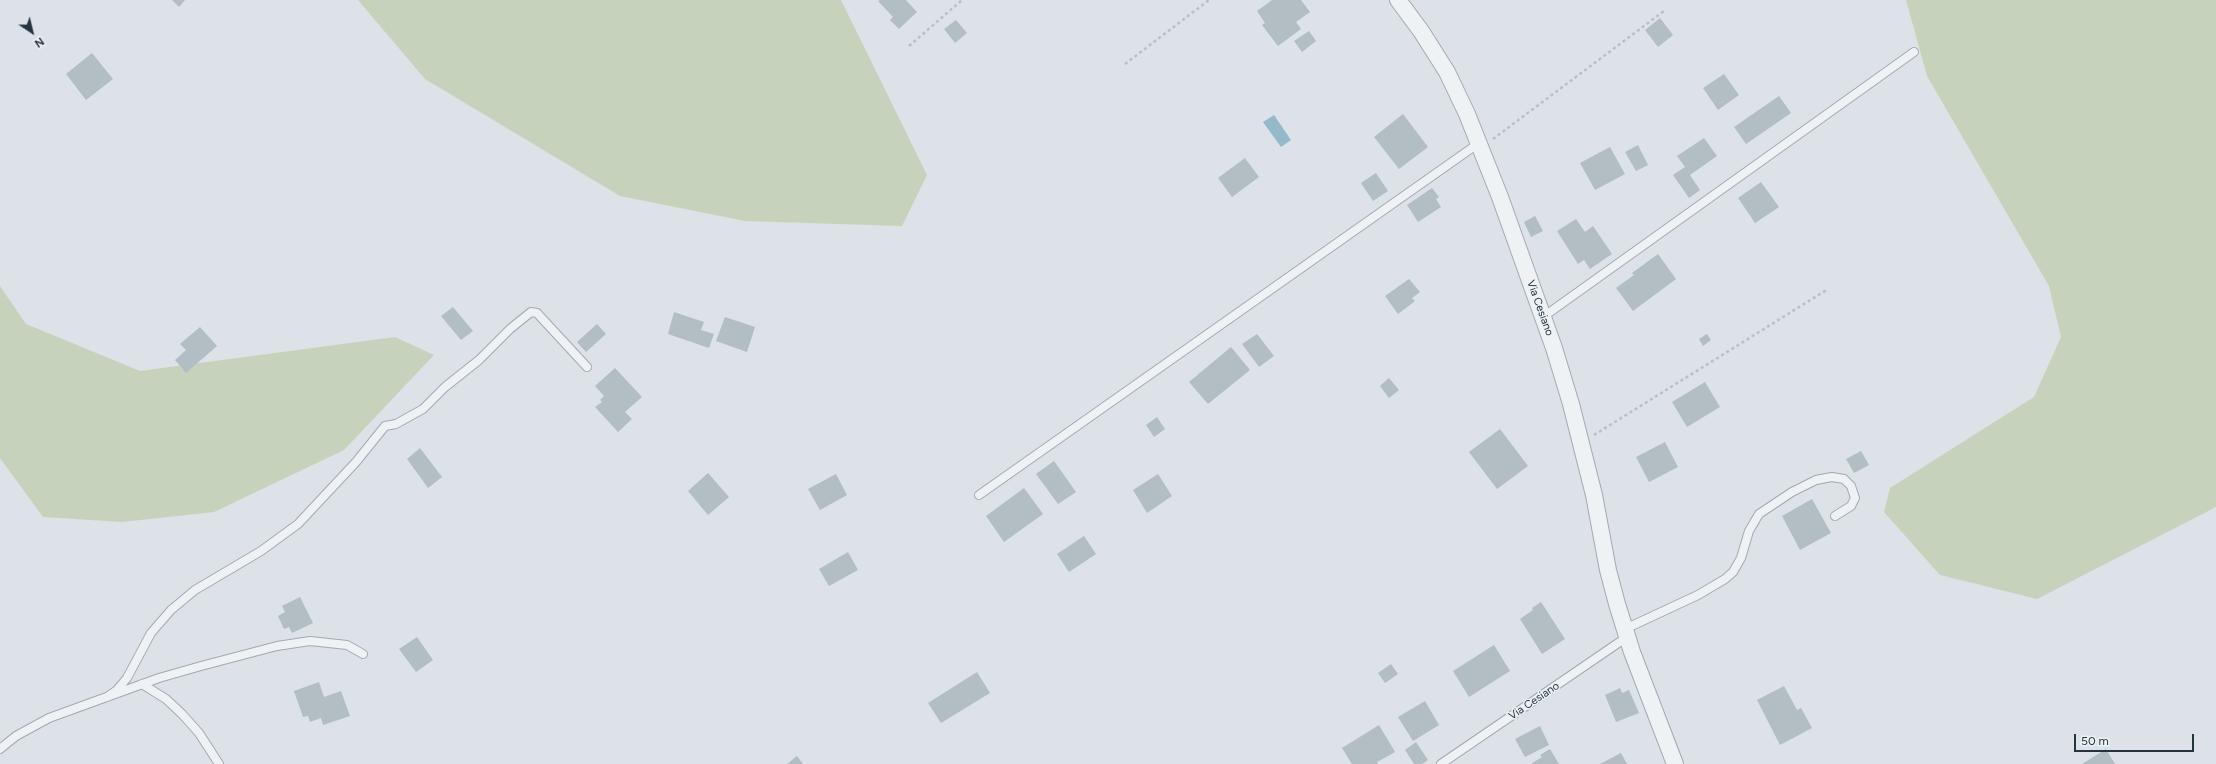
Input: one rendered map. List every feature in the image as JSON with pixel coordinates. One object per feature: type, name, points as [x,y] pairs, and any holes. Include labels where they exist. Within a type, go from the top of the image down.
[{"type":"street","name":"Via Cesiano","points":[[1398,0],[1425,37],[1447,72],[1480,145],[1543,317],[1560,366],[1582,443],[1594,495],[1608,570],[1626,633],[1675,764]]},
{"type":"lane","points":[[1543,317],[1914,52]]},
{"type":"lane","points":[[979,494],[1480,145]]},
{"type":"lane","points":[[107,697],[117,690],[128,678],[152,633],[171,610],[194,590],[261,552],[298,524],[356,462],[384,426],[396,424],[423,409],[445,387],[479,360],[510,329],[531,312],[537,313],[587,367]]},
{"type":"lane","points":[[1626,633],[1725,579],[1732,572],[1741,558],[1749,530],[1759,514],[1770,505],[1792,492],[1816,480],[1832,477],[1844,479],[1851,486],[1855,498],[1851,506],[1835,516]]},
{"type":"lane","name":"Via Cesiano","points":[[1441,764],[1626,633]]},
{"type":"lane","points":[[0,749],[16,736],[41,722],[142,684],[194,668],[300,642],[321,641],[347,645],[363,654]]},
{"type":"lane","points":[[142,684],[166,700],[182,714],[199,733],[219,764]]},
{"type":"path","points":[[909,46],[962,0]]},
{"type":"path","points":[[1125,64],[1209,0]]},
{"type":"path","points":[[1480,145],[1664,11]]},
{"type":"path","points":[[1582,443],[1828,289]]},
{"type":"green space","points":[[358,0],[841,0],[927,175],[902,226],[745,221],[620,196],[425,79]]},
{"type":"green space","points":[[1906,0],[2216,0],[2216,507],[2037,599],[1940,575],[1884,512],[1890,488],[2034,397],[2061,337],[2049,286],[1927,76]]},
{"type":"green space","points":[[0,286],[26,324],[140,371],[395,337],[434,355],[344,450],[214,512],[122,522],[43,517],[0,458]]},
{"type":"water","points":[[1274,115],[1291,140],[1281,147],[1263,122]]},
{"type":"building","points":[[172,0],[185,0],[179,7]]},
{"type":"building","points":[[906,0],[917,12],[899,29],[890,20],[893,17],[878,1]]},
{"type":"building","points":[[1272,0],[1301,0],[1310,12],[1296,22],[1301,29],[1278,46],[1262,25],[1265,23],[1257,11]]},
{"type":"building","points":[[1660,18],[1673,35],[1658,47],[1645,30]]},
{"type":"building","points":[[956,20],[967,33],[955,43],[944,29]]},
{"type":"building","points":[[1309,31],[1316,41],[1302,52],[1294,41]]},
{"type":"building","points":[[92,53],[113,79],[86,100],[66,74]]},
{"type":"building","points":[[1724,74],[1739,95],[1718,110],[1703,88]]},
{"type":"building","points":[[1779,96],[1791,113],[1746,144],[1734,127]]},
{"type":"building","points":[[1403,114],[1428,147],[1399,169],[1374,137]]},
{"type":"building","points":[[1704,138],[1717,156],[1690,175],[1700,190],[1689,198],[1673,175],[1685,167],[1677,156]]},
{"type":"building","points":[[1638,145],[1648,165],[1636,171],[1625,152]]},
{"type":"building","points":[[1610,147],[1625,174],[1595,190],[1580,163]]},
{"type":"building","points":[[1245,158],[1259,177],[1232,197],[1218,178]]},
{"type":"building","points":[[1376,173],[1388,191],[1373,201],[1361,183]]},
{"type":"building","points":[[1761,182],[1779,207],[1755,223],[1738,198]]},
{"type":"building","points":[[1432,188],[1439,197],[1436,199],[1441,207],[1418,222],[1407,205]]},
{"type":"building","points":[[1535,216],[1543,231],[1531,237],[1524,222]]},
{"type":"building","points":[[1576,219],[1585,232],[1593,226],[1612,254],[1590,269],[1584,260],[1578,264],[1557,231]]},
{"type":"building","points":[[1658,254],[1676,279],[1633,311],[1616,288],[1634,275],[1632,273]]},
{"type":"building","points":[[1409,279],[1420,292],[1412,298],[1415,301],[1398,314],[1385,296]]},
{"type":"building","points":[[453,307],[473,331],[461,340],[441,316]]},
{"type":"building","points":[[674,312],[704,322],[701,330],[714,334],[709,348],[668,334]]},
{"type":"building","points":[[725,317],[755,327],[747,352],[716,341]]},
{"type":"building","points":[[597,324],[606,334],[586,352],[577,342]]},
{"type":"building","points":[[200,327],[217,346],[186,373],[175,360],[186,350],[180,344]]},
{"type":"building","points":[[1257,334],[1274,356],[1259,367],[1242,344]]},
{"type":"building","points":[[1707,334],[1711,340],[1703,346],[1699,339]]},
{"type":"building","points":[[1231,347],[1250,370],[1208,404],[1189,382]]},
{"type":"building","points":[[615,368],[642,397],[625,412],[632,419],[618,432],[595,407],[602,402],[600,400],[604,396],[595,386]]},
{"type":"building","points":[[1389,378],[1399,390],[1389,398],[1380,386]]},
{"type":"building","points":[[1705,382],[1720,407],[1687,427],[1672,402]]},
{"type":"building","points":[[1157,417],[1165,429],[1154,437],[1146,425]]},
{"type":"building","points":[[1500,429],[1528,466],[1497,489],[1469,452]]},
{"type":"building","points":[[1665,442],[1678,467],[1649,482],[1636,457]]},
{"type":"building","points":[[420,448],[442,477],[428,488],[407,459]]},
{"type":"building","points":[[1861,451],[1869,465],[1854,473],[1846,459]]},
{"type":"building","points":[[1054,461],[1076,492],[1058,504],[1036,474]]},
{"type":"building","points":[[708,473],[729,497],[708,515],[688,491]]},
{"type":"building","points":[[836,474],[847,495],[820,510],[808,489]]},
{"type":"building","points":[[1158,474],[1172,496],[1147,513],[1133,490]]},
{"type":"building","points":[[1024,488],[1043,514],[1004,542],[986,516]]},
{"type":"building","points":[[1812,499],[1831,533],[1800,550],[1782,516]]},
{"type":"building","points":[[1084,536],[1096,554],[1069,572],[1057,554]]},
{"type":"building","points":[[848,552],[858,570],[829,586],[819,569]]},
{"type":"building","points":[[300,597],[313,623],[292,633],[289,627],[284,629],[278,616],[285,612],[282,606]]},
{"type":"building","points":[[1541,602],[1565,639],[1542,654],[1520,619]]},
{"type":"building","points":[[417,637],[433,660],[416,672],[399,649]]},
{"type":"building","points":[[1494,645],[1510,671],[1469,697],[1453,671]]},
{"type":"building","points":[[1391,664],[1398,674],[1385,683],[1378,673]]},
{"type":"building","points":[[977,672],[990,693],[941,723],[928,703]]},
{"type":"building","points":[[319,682],[324,697],[341,691],[350,716],[323,725],[321,718],[310,722],[308,716],[303,717],[294,691]]},
{"type":"building","points":[[1784,686],[1797,710],[1801,708],[1812,728],[1780,745],[1757,700]]},
{"type":"building","points":[[1620,688],[1622,693],[1629,690],[1639,713],[1616,722],[1605,695]]},
{"type":"building","points":[[1425,701],[1439,725],[1413,741],[1398,717]]},
{"type":"building","points":[[1379,725],[1395,752],[1377,762],[1378,764],[1352,764],[1342,748]]},
{"type":"building","points":[[1540,726],[1549,745],[1525,757],[1515,739]]},
{"type":"building","points":[[1416,742],[1428,760],[1422,764],[1414,764],[1405,750]]},
{"type":"building","points":[[1550,749],[1559,764],[1531,764],[1542,757],[1540,755]]},
{"type":"building","points":[[2106,749],[2115,764],[2082,764]]},
{"type":"building","points":[[1621,753],[1627,764],[1600,764]]},
{"type":"building","points":[[797,756],[803,764],[787,764]]}]
